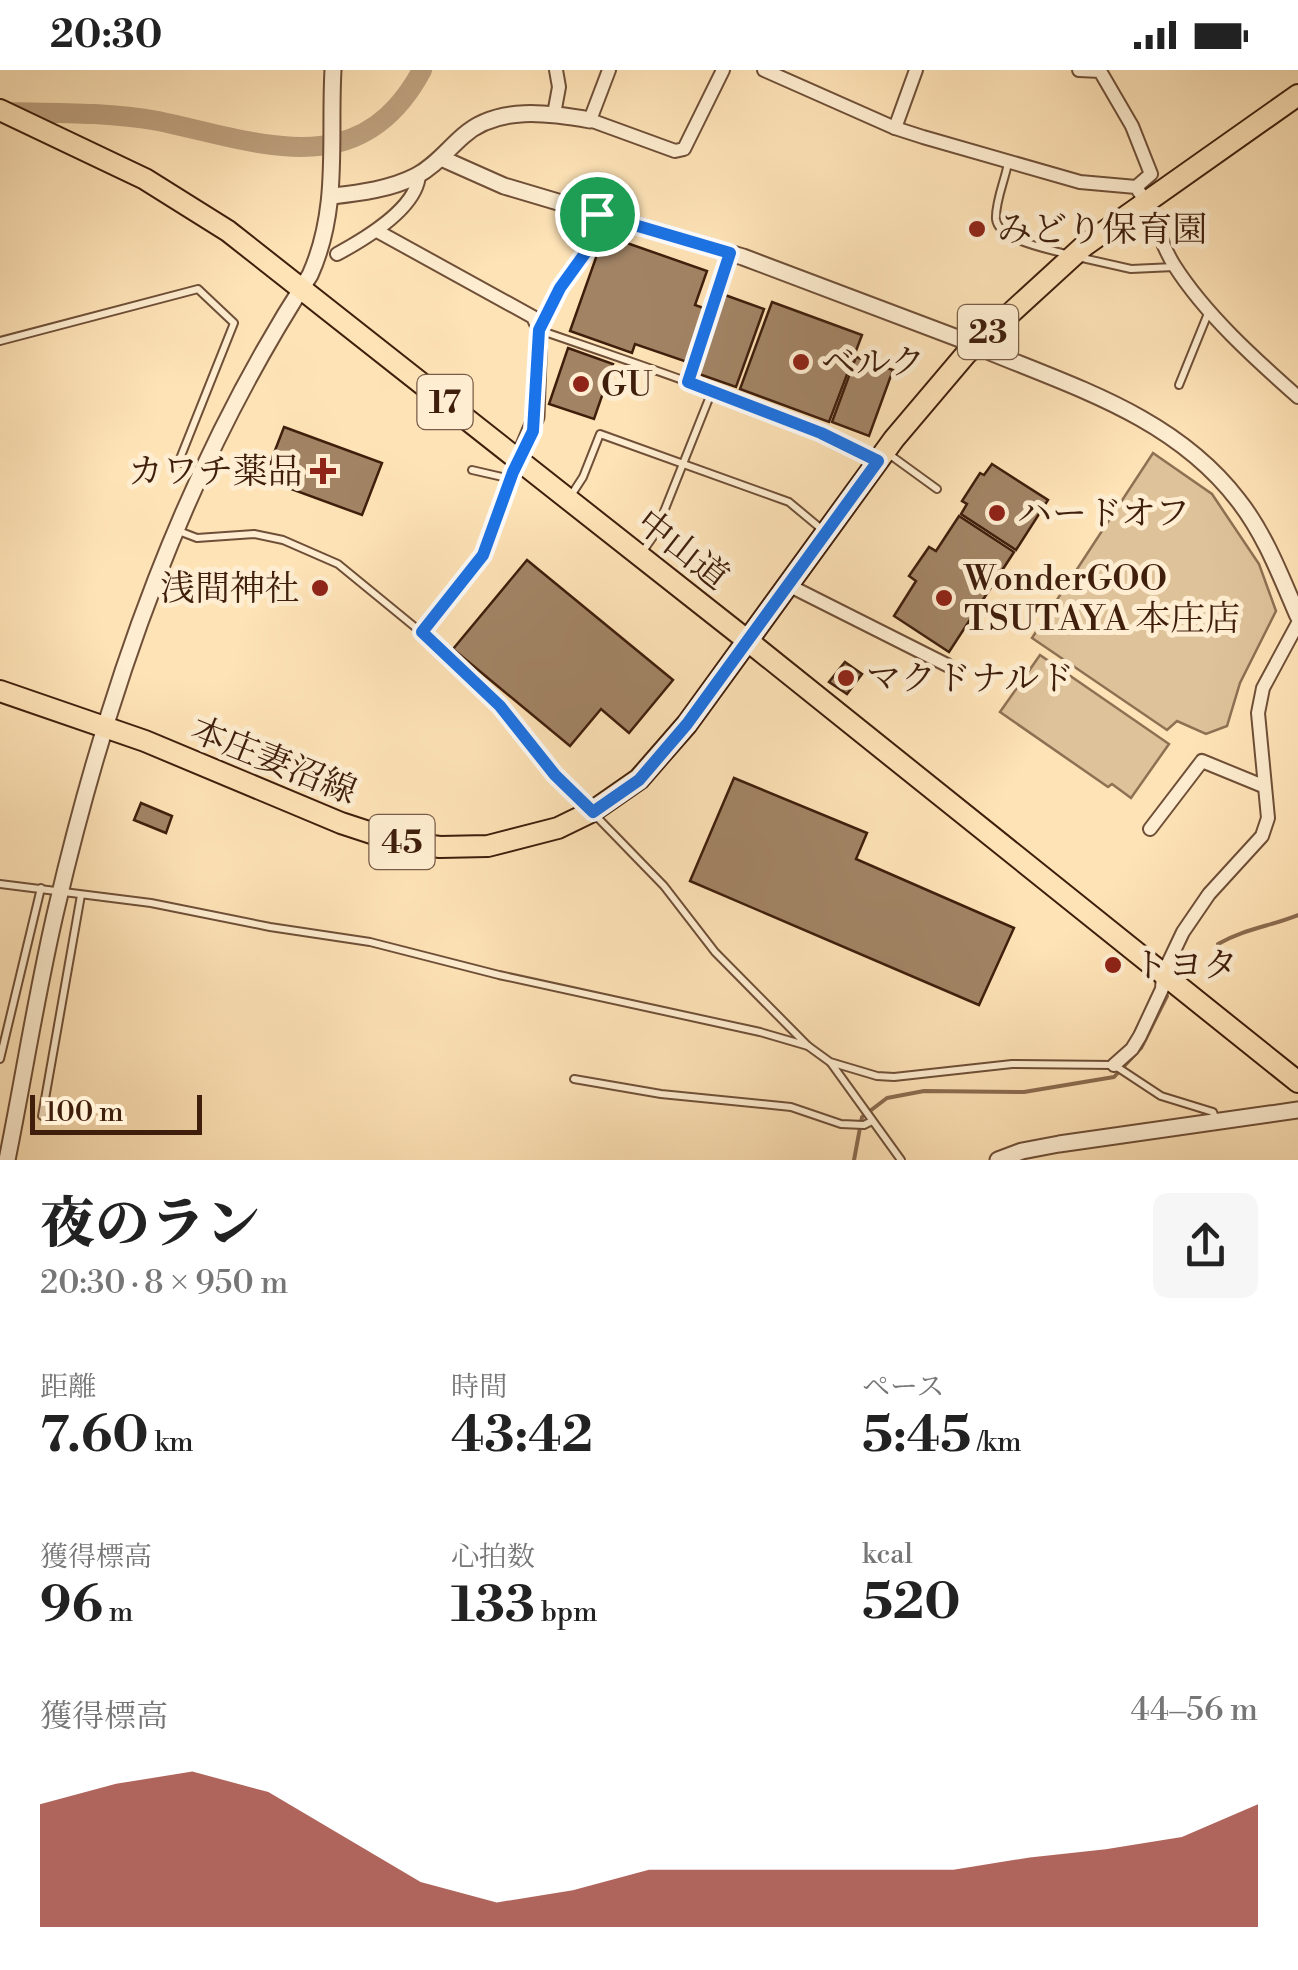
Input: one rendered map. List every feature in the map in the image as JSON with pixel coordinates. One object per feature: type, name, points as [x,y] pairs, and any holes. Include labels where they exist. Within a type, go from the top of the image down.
[{"type":"main road","name":"23","points":[[748,640],[882,456],[966,354],[1141,194],[1298,95]]},
{"type":"main road","name":"中山道","points":[[0,110],[135,174],[228,231],[302,288],[514,470],[568,499],[1298,1082]]},
{"type":"main road","name":"本庄妻沼線","points":[[0,691],[145,741],[341,823],[399,842],[440,847],[488,846],[534,836],[593,812],[639,780],[687,724],[748,640]]},
{"type":"street","points":[[6,1160],[61,892],[104,728],[140,618],[199,473],[322,247],[332,196],[334,70]]},
{"type":"street","points":[[554,114],[559,86],[556,70]]},
{"type":"street","points":[[590,120],[609,70]]},
{"type":"street","points":[[332,196],[392,185],[420,174],[466,132],[522,114],[590,120],[675,150],[684,149],[723,70]]},
{"type":"street","points":[[764,70],[894,128],[1008,163],[1141,194]]},
{"type":"street","points":[[894,128],[916,70]]},
{"type":"street","points":[[1079,70],[1100,71],[1132,126],[1151,174],[1141,194]]},
{"type":"street","points":[[441,158],[504,186],[730,253],[960,339]]},
{"type":"street","points":[[336,254],[377,231],[417,188],[420,174]]},
{"type":"street","points":[[1141,194],[1175,267],[1210,309],[1298,397]]},
{"type":"street","points":[[514,470],[536,417],[539,330],[560,288],[586,252],[597,214]]},
{"type":"street","points":[[377,231],[533,317],[539,330]]},
{"type":"street","points":[[990,352],[1112,402],[1150,421],[1197,455],[1239,500],[1270,554],[1298,620],[1263,688],[1258,714],[1268,818],[1262,836],[1209,894],[1183,932],[1140,1036],[1116,1067]]},
{"type":"street","points":[[788,585],[947,665]]},
{"type":"street","points":[[1150,829],[1202,761],[1262,786]]},
{"type":"street","points":[[562,782],[593,812]]},
{"type":"street","points":[[998,1160],[1058,1144],[1298,1110]]},
{"type":"lane","points":[[1008,163],[996,218],[1007,236],[1131,268],[1175,267]]},
{"type":"lane","points":[[688,382],[730,253]]},
{"type":"lane","points":[[0,341],[198,289],[234,323],[180,461],[199,473]]},
{"type":"lane","points":[[1179,385],[1210,309]]},
{"type":"lane","points":[[539,330],[882,456],[937,489]]},
{"type":"lane","points":[[640,556],[655,534],[712,391]]},
{"type":"lane","points":[[568,499],[583,478],[600,434],[789,502],[826,533]]},
{"type":"lane","points":[[422,632],[483,555],[514,470],[472,470]]},
{"type":"lane","points":[[174,529],[197,538],[254,534],[283,540],[338,564],[422,632],[500,706],[562,782]]},
{"type":"lane","points":[[593,812],[664,886],[715,952],[808,1046],[830,1062],[862,1106],[868,1121],[901,1160]]},
{"type":"lane","points":[[0,884],[151,903],[370,942],[808,1046]]},
{"type":"lane","points":[[0,1059],[41,888]]},
{"type":"lane","points":[[42,1116],[81,896]]},
{"type":"lane","points":[[830,1062],[876,1076],[894,1077],[1012,1064],[1116,1067],[1161,1096],[1213,1112],[1217,1122]]},
{"type":"lane","points":[[574,1079],[661,1094],[791,1107],[831,1122],[852,1125],[868,1121]]},
{"type":"shaded area","points":[[1153,453],[1212,494],[1259,564],[1276,611],[1240,683],[1227,726],[1206,734],[1177,721],[1167,730],[1032,638]]},
{"type":"shaded area","points":[[1040,655],[1169,744],[1131,798],[1112,784],[1108,787],[1000,712]]},
{"type":"building","points":[[604,235],[707,271],[695,305],[709,310],[690,363],[635,344],[632,353],[570,331]]},
{"type":"building","points":[[725,295],[764,309],[736,387],[696,373]]},
{"type":"building","name":"ベルク","points":[[772,302],[862,335],[829,422],[740,389]]},
{"type":"building","name":"GU","points":[[568,348],[613,364],[594,419],[549,404]]},
{"type":"building","points":[[856,357],[893,370],[869,436],[832,422]]},
{"type":"building","name":"カワチ薬品","points":[[284,427],[382,463],[362,515],[264,479]]},
{"type":"building","points":[[992,464],[1048,500],[1016,550],[961,514],[967,504],[962,501],[980,473],[984,475]]},
{"type":"building","name":"WonderGOO TSUTAYA 本庄店","points":[[959,516],[1014,552],[949,652],[894,616],[916,581],[909,576],[929,547],[936,551]]},
{"type":"building","points":[[527,560],[673,680],[629,733],[601,709],[570,746],[453,649]]},
{"type":"building","name":"マクドナルド","points":[[845,662],[862,674],[847,694],[829,682]]},
{"type":"building","points":[[734,778],[867,833],[856,859],[1014,928],[979,1005],[690,881]]},
{"type":"building","points":[[141,803],[172,816],[166,833],[134,820]]},
{"type":"waterway","points":[[5,112],[139,118],[270,145],[305,147],[338,143],[369,130],[397,106],[422,70]]},
{"type":"waterway","points":[[1218,944],[1298,915]]},
{"type":"waterway","points":[[1182,974],[1196,958]]},
{"type":"waterway","points":[[854,1160],[862,1117],[887,1098],[924,1091],[1024,1092],[1114,1077],[1141,1048],[1167,996]]},
{"type":"place","name":"みどり保育園","points":[[977,229]]},
{"type":"place","name":"ベルク","points":[[801,362]]},
{"type":"place","name":"GU","points":[[581,384]]},
{"type":"place","name":"カワチ薬品","points":[[323,471]]},
{"type":"place","name":"ハードオフ","points":[[997,513]]},
{"type":"place","name":"浅間神社","points":[[320,588]]},
{"type":"place","name":"WonderGOO TSUTAYA 本庄店","points":[[944,598]]},
{"type":"place","name":"マクドナルド","points":[[846,678]]},
{"type":"place","name":"トヨタ","points":[[1113,965]]},
{"type":"route","points":[[597,214],[730,253],[688,382],[821,433],[878,461],[687,724],[639,780],[593,812],[555,775],[500,706],[422,632],[483,555],[513,472],[533,431],[539,330],[560,288],[586,252],[597,214]]}]
